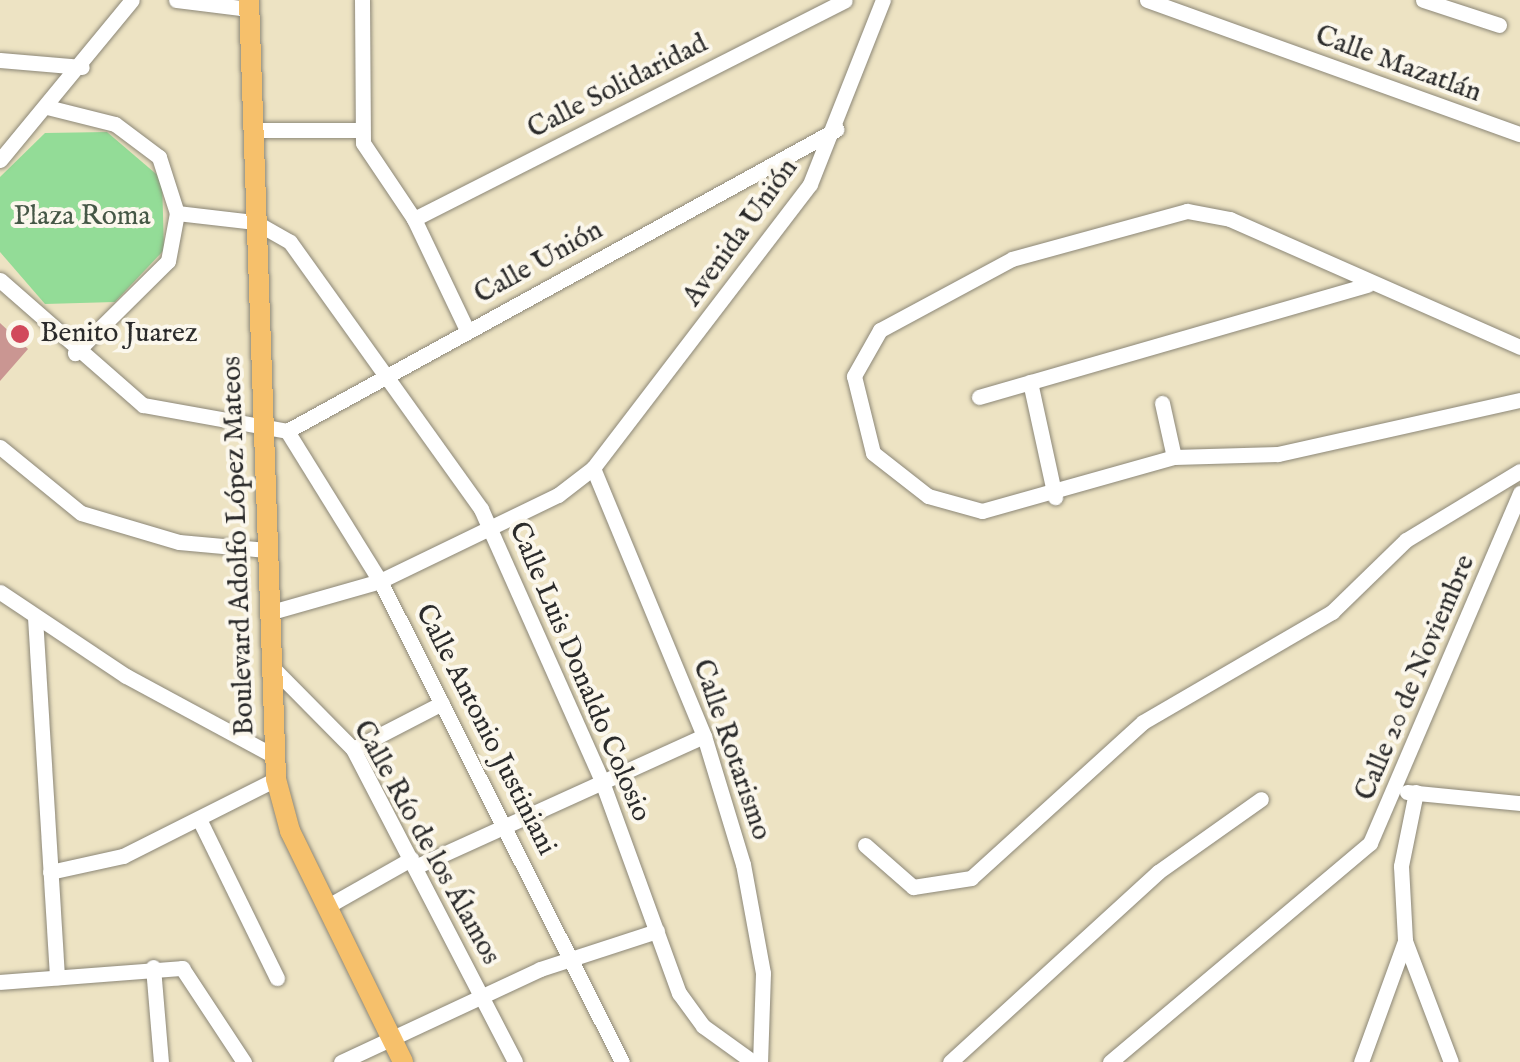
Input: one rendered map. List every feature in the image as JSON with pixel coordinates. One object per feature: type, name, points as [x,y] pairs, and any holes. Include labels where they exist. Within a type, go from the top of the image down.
[{"type":"main road","name":"Boulevard Adolfo López Mateos","points":[[249,5],[276,780],[326,907],[403,1062]]},
{"type":"street","points":[[0,160],[82,66],[132,0]]},
{"type":"street","points":[[176,0],[249,5]]},
{"type":"street","points":[[362,0],[359,130],[414,219],[467,330]]},
{"type":"street","name":"Calle Solidaridad","points":[[414,219],[845,0]]},
{"type":"street","name":"Avenida Unión","points":[[593,468],[810,184],[837,130],[883,0]]},
{"type":"street","name":"Calle Mazatlán","points":[[1148,0],[1178,6],[1520,134]]},
{"type":"street","points":[[1423,0],[1499,26]]},
{"type":"street","points":[[0,60],[82,66]]},
{"type":"street","points":[[47,107],[115,124],[159,157],[177,213],[168,261],[75,353]]},
{"type":"street","points":[[251,130],[359,130]]},
{"type":"street","name":"Calle Unión","points":[[288,431],[382,376],[837,130]]},
{"type":"street","points":[[1520,347],[1366,286],[1230,218],[1187,211],[1012,259],[867,341],[854,376],[859,422],[896,477],[982,511],[1055,497],[1174,457],[1278,454],[1520,400]]},
{"type":"street","points":[[177,213],[255,222]]},
{"type":"street","name":"Calle Luis Donaldo Colosio","points":[[255,222],[303,257],[382,376],[492,528],[601,780],[688,1011],[752,1062]]},
{"type":"street","points":[[0,280],[75,353],[165,414],[288,431]]},
{"type":"street","points":[[980,397],[1366,286]]},
{"type":"street","points":[[1030,382],[1055,497]]},
{"type":"street","points":[[1162,402],[1174,457]]},
{"type":"street","name":"Calle Antonio Justiniani","points":[[288,431],[380,581],[506,824],[622,1062]]},
{"type":"street","points":[[0,447],[94,518],[179,542],[266,550]]},
{"type":"street","points":[[268,613],[380,581],[492,528],[593,468]]},
{"type":"street","name":"Calle Rotarismo","points":[[593,468],[704,736],[754,904],[760,1062]]},
{"type":"street","points":[[865,845],[913,887],[971,878],[1143,722],[1332,612],[1406,540],[1520,472]]},
{"type":"street","name":"Calle 20 de Noviembre","points":[[1110,1062],[1348,867],[1398,792],[1520,492]]},
{"type":"street","points":[[0,592],[35,618],[274,756]]},
{"type":"street","points":[[35,618],[58,977]]},
{"type":"street","name":"Calle Río de los Álamos","points":[[270,666],[352,750],[515,1062]]},
{"type":"street","points":[[352,750],[442,703]]},
{"type":"street","points":[[326,907],[413,863],[704,736]]},
{"type":"street","points":[[50,872],[123,856],[276,780]]},
{"type":"street","points":[[1398,792],[1520,803]]},
{"type":"street","points":[[1416,792],[1401,866],[1406,941],[1450,1062]]},
{"type":"street","points":[[950,1062],[1158,872],[1261,799]]},
{"type":"street","points":[[200,821],[276,978]]},
{"type":"street","points":[[341,1062],[482,997],[657,931]]},
{"type":"street","points":[[1361,1062],[1406,941]]},
{"type":"street","points":[[153,967],[160,1062]]},
{"type":"street","points":[[0,982],[153,967],[189,973],[244,1062]]},
{"type":"green space","name":"Plaza Roma","points":[[107,132],[162,179],[164,250],[115,302],[45,304],[0,252],[0,177],[45,133]]},
{"type":"building","points":[[0,323],[28,349],[0,381]]},
{"type":"place","name":"Benito Juarez","points":[[20,334]]}]
